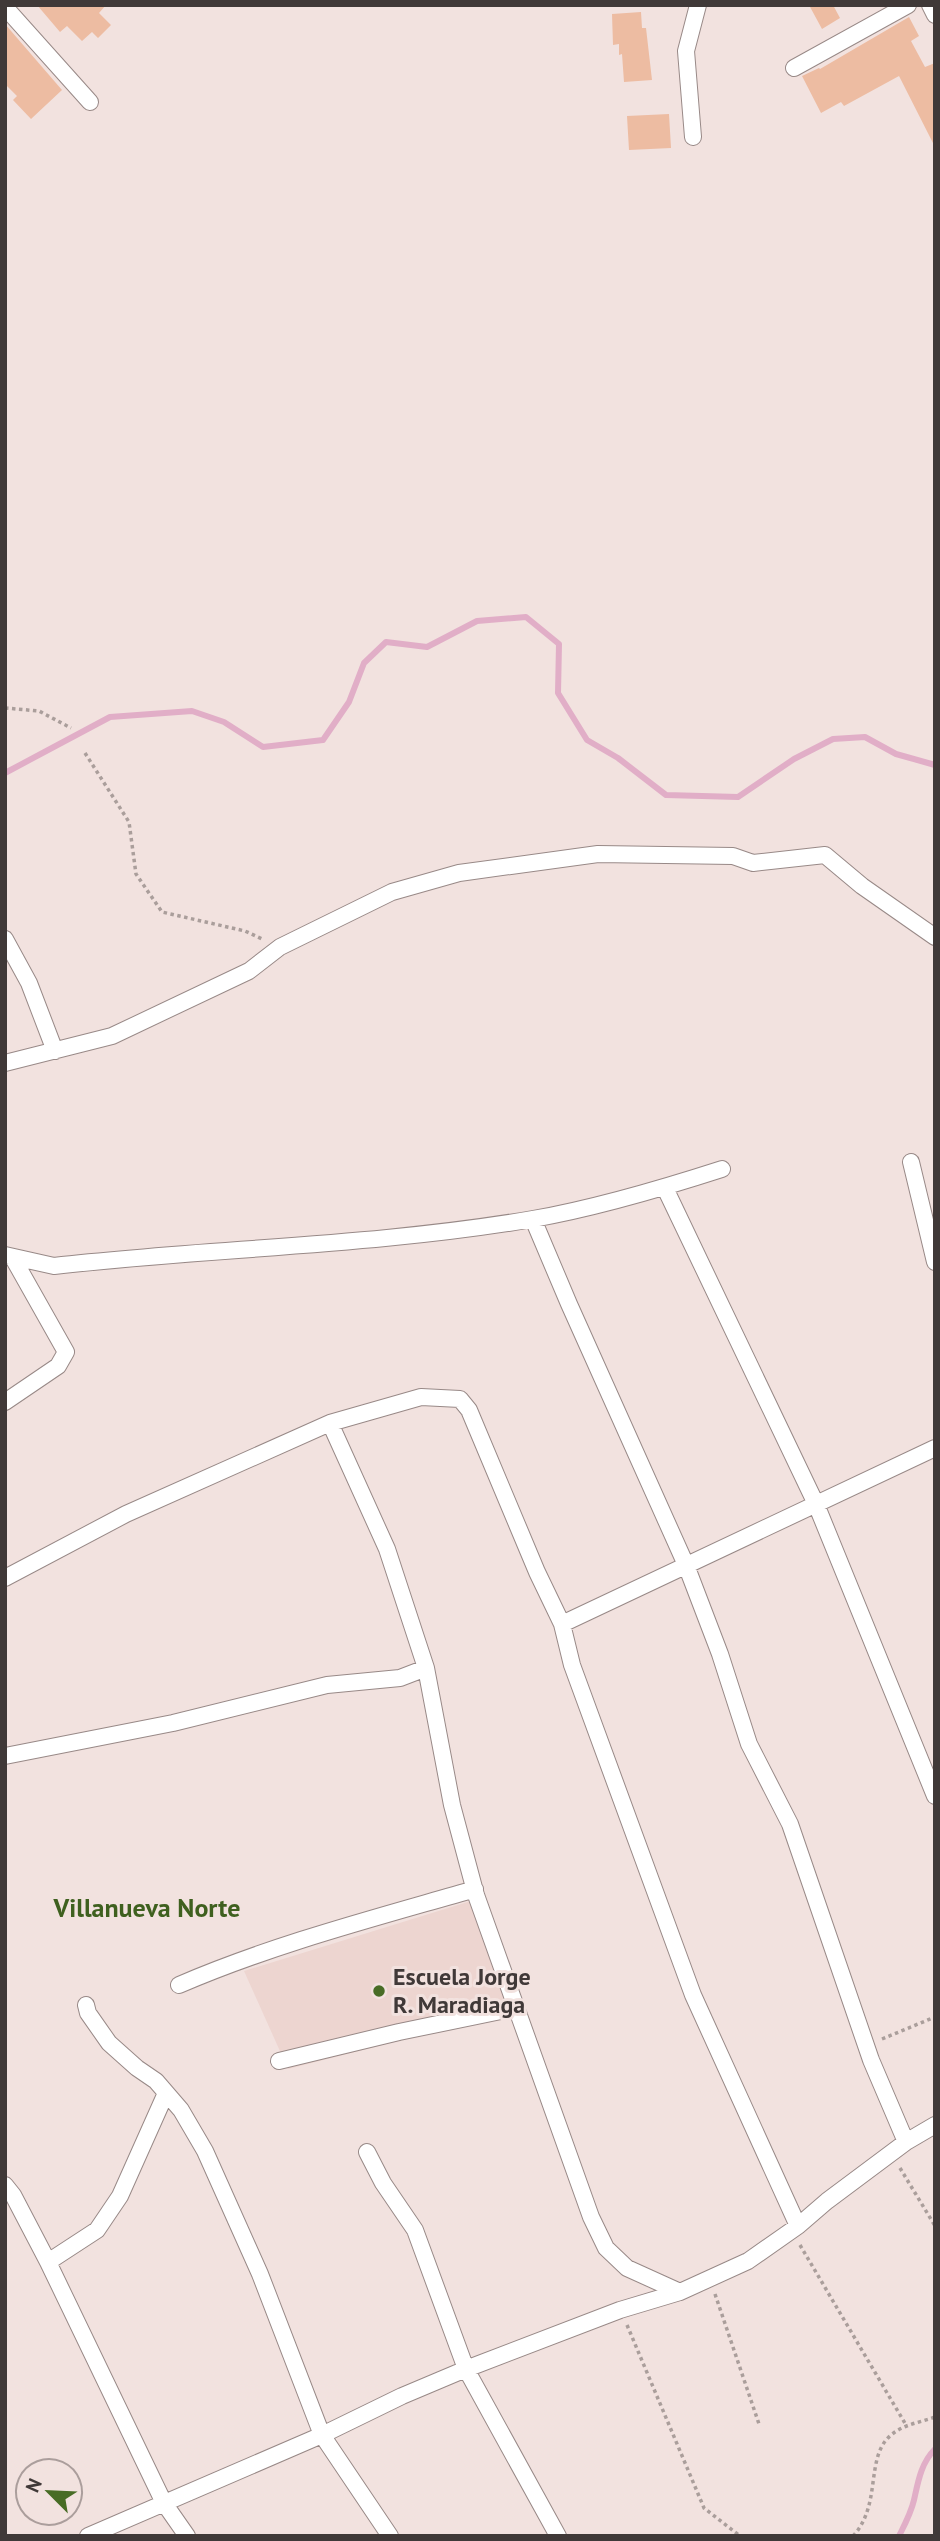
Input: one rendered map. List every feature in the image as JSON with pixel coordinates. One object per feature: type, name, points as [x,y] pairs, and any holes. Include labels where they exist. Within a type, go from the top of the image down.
[{"type":"street","points":[[693,137],[687,51],[698,5]]},
{"type":"street","points":[[794,68],[908,5]]},
{"type":"street","points":[[930,5],[935,15]]},
{"type":"street","points":[[5,7],[90,102]]},
{"type":"street","points":[[5,1063],[112,1036],[250,971],[280,947],[392,892],[459,873],[597,854],[733,856],[753,863],[825,855],[862,887],[935,937]]},
{"type":"street","points":[[5,939],[29,983],[55,1051]]},
{"type":"street","points":[[911,1162],[935,1262]]},
{"type":"street","points":[[9,1257],[54,1266],[360,1241],[533,1219],[665,1188],[722,1169]]},
{"type":"street","points":[[665,1188],[816,1504],[935,1796]]},
{"type":"street","points":[[533,1219],[686,1565],[720,1654],[749,1744],[790,1824],[866,2046],[906,2141]]},
{"type":"street","points":[[5,1402],[58,1366],[66,1352],[9,1257]]},
{"type":"street","points":[[5,1578],[127,1514],[330,1423],[421,1398],[460,1399],[469,1410],[537,1572],[562,1624],[572,1665],[693,1995],[795,2228]]},
{"type":"street","points":[[330,1423],[387,1549],[426,1668],[452,1805],[475,1889],[591,2217],[606,2248],[627,2268],[680,2292]]},
{"type":"street","points":[[562,1624],[935,1448]]},
{"type":"street","points":[[5,1756],[173,1723],[327,1685],[401,1678],[426,1668]]},
{"type":"street","points":[[179,1985],[290,1942],[475,1889]]},
{"type":"street","points":[[86,2005],[88,2013],[109,2043],[156,2081],[181,2110],[205,2151],[260,2274],[322,2435],[390,2536]]},
{"type":"street","points":[[279,2061],[398,2032],[515,2008]]},
{"type":"street","points":[[48,2262],[97,2230],[120,2196],[166,2092]]},
{"type":"street","points":[[88,2536],[322,2435],[402,2396],[466,2369],[620,2310],[680,2292],[748,2261],[795,2228],[827,2200],[906,2141],[935,2125]]},
{"type":"street","points":[[367,2152],[383,2183],[415,2230],[457,2350],[558,2536]]},
{"type":"street","points":[[5,2185],[13,2195],[48,2262],[164,2503],[187,2536]]},
{"type":"path","points":[[5,708],[39,711],[71,729]]},
{"type":"path","points":[[85,753],[129,822],[136,874],[162,912],[245,932],[280,947]]},
{"type":"path","points":[[866,2046],[935,2017]]},
{"type":"path","points":[[891,2154],[935,2226]]},
{"type":"path","points":[[795,2228],[906,2425]]},
{"type":"path","points":[[710,2279],[759,2424]]},
{"type":"path","points":[[620,2310],[704,2508],[740,2536]]},
{"type":"path","points":[[853,2536],[863,2525],[869,2508],[878,2453],[889,2436],[906,2425],[935,2417]]},
{"type":"shaded area","name":"Escuela Jorge R. Maradiaga","points":[[474,1900],[512,2012],[288,2069],[244,1971]]},
{"type":"building","points":[[37,5],[106,5],[99,13],[111,25],[98,38],[92,32],[82,41],[67,26],[60,32]]},
{"type":"building","points":[[809,5],[833,5],[840,18],[822,29]]},
{"type":"building","points":[[641,12],[642,28],[646,28],[652,80],[624,82],[622,54],[619,55],[619,44],[613,45],[612,14]]},
{"type":"building","points":[[909,17],[919,36],[911,41],[925,67],[935,63],[935,147],[899,76],[844,106],[841,102],[821,113],[802,76],[820,69]]},
{"type":"building","points":[[5,24],[62,90],[31,119],[13,100],[17,96],[5,84]]},
{"type":"building","points":[[669,114],[671,148],[629,150],[627,116]]},
{"type":"waterway","points":[[5,773],[110,717],[192,711],[224,722],[263,747],[323,740],[349,702],[364,663],[386,642],[427,647],[477,621],[526,617],[559,644],[558,693],[587,740],[618,758],[666,795],[738,797],[794,759],[833,739],[865,737],[896,754],[935,765]]},
{"type":"waterway","points":[[899,2536],[911,2509],[923,2467],[935,2449]]},
{"type":"place","name":"Escuela Jorge R. Maradiaga","points":[[379,1991]]},
{"type":"district","name":"Villanueva Norte","points":[[147,1908]]}]
